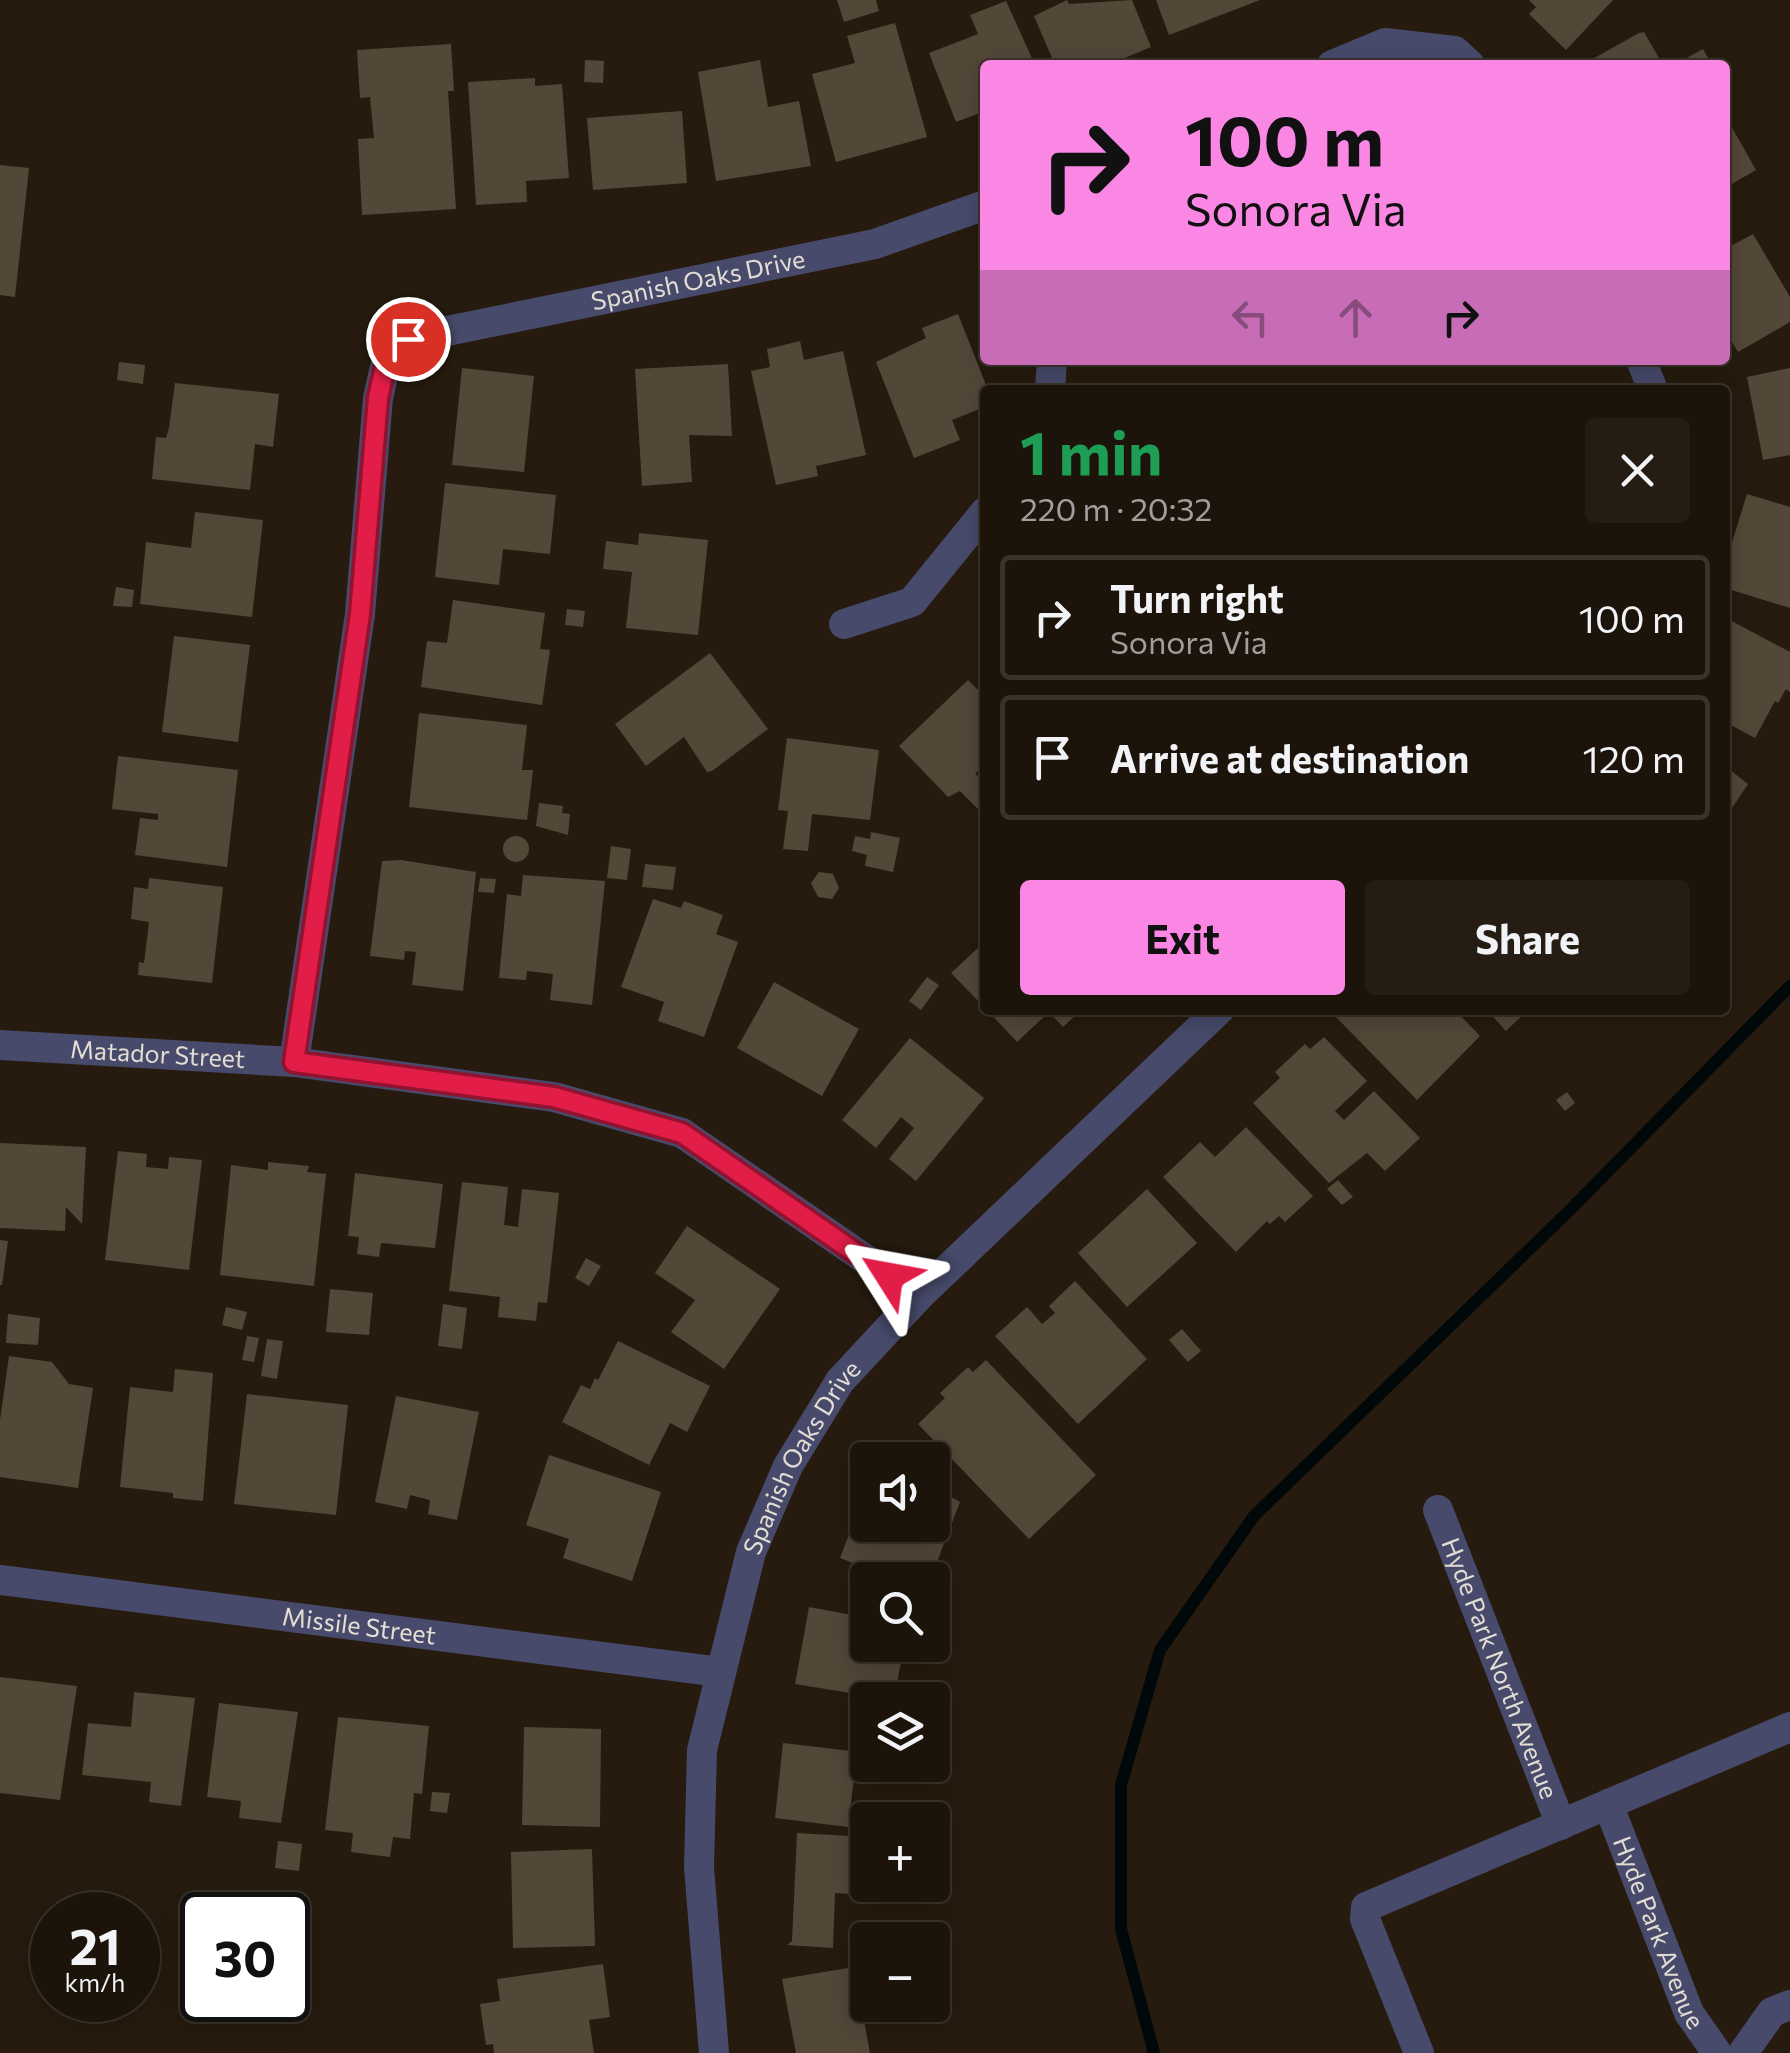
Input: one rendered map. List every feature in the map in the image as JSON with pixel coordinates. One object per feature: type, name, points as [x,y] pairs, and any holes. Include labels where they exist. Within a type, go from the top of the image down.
[{"type":"street","points":[[1344,60],[1385,43],[1454,51],[1464,60]]},
{"type":"street","name":"Spanish Oaks Drive","points":[[294,1062],[360,614],[378,398],[387,358],[408,339],[874,244],[980,208]]},
{"type":"street","points":[[844,624],[912,602],[980,518]]},
{"type":"street","name":"Spanish Oaks Drive","points":[[714,2053],[699,1867],[702,1750],[751,1552],[788,1466],[840,1381],[919,1296],[1214,1015]]},
{"type":"street","name":"Matador Street","points":[[0,1045],[294,1062],[554,1097],[682,1133],[919,1296]]},
{"type":"street","name":"Hyde Park North Avenue","points":[[1438,1510],[1560,1824]]},
{"type":"street","name":"Missile Street","points":[[0,1580],[720,1672]]},
{"type":"street","name":"Hyde Park Avenue","points":[[1419,2053],[1365,1919],[1366,1907],[1790,1727]]},
{"type":"street","name":"Hyde Park Avenue","points":[[1608,1804],[1689,2013],[1716,2053]]},
{"type":"street","points":[[1743,2053],[1772,2012],[1790,2004]]},
{"type":"building","points":[[837,0],[876,0],[879,11],[844,22]]},
{"type":"building","points":[[1067,0],[1069,4],[1132,0],[1151,47],[1120,60],[1053,60],[1034,16]]},
{"type":"building","points":[[1156,0],[1260,0],[1169,35]]},
{"type":"building","points":[[1529,0],[1613,0],[1566,50],[1529,14],[1536,7]]},
{"type":"building","points":[[1006,1],[1033,60],[980,60],[980,113],[956,122],[929,53],[978,34],[970,15]]},
{"type":"building","points":[[895,23],[927,137],[836,162],[812,74],[855,63],[847,36]]},
{"type":"building","points":[[1644,32],[1660,60],[1591,60]]},
{"type":"building","points":[[451,44],[454,91],[448,91],[456,209],[362,215],[358,139],[374,138],[370,97],[360,98],[357,50]]},
{"type":"building","points":[[1703,49],[1709,60],[1683,60]]},
{"type":"building","points":[[585,60],[604,61],[603,83],[584,82]]},
{"type":"building","points":[[760,60],[768,107],[799,101],[811,166],[716,181],[698,72]]},
{"type":"building","points":[[535,78],[535,86],[562,84],[569,178],[526,181],[527,202],[476,205],[468,82]]},
{"type":"building","points":[[682,111],[687,183],[593,190],[587,118]]},
{"type":"building","points":[[1730,124],[1756,170],[1730,185]]},
{"type":"building","points":[[0,165],[29,168],[15,297],[0,295]]},
{"type":"building","points":[[1753,234],[1790,297],[1790,322],[1738,352],[1730,338],[1730,246]]},
{"type":"building","points":[[958,314],[986,385],[980,385],[980,409],[952,420],[960,440],[914,458],[876,362],[926,338],[922,328]]},
{"type":"building","points":[[800,341],[804,360],[843,351],[866,455],[816,466],[818,476],[776,485],[751,371],[770,367],[767,349]]},
{"type":"building","points":[[119,362],[145,365],[143,384],[117,380]]},
{"type":"building","points":[[728,364],[732,436],[689,435],[692,482],[642,486],[635,369]]},
{"type":"building","points":[[462,368],[534,376],[524,472],[452,465]]},
{"type":"building","points":[[1790,368],[1790,455],[1763,460],[1747,377]]},
{"type":"building","points":[[175,383],[279,394],[273,447],[255,444],[250,490],[152,479],[156,437],[166,438]]},
{"type":"building","points":[[445,483],[556,495],[550,554],[503,549],[499,585],[435,577]]},
{"type":"building","points":[[1747,494],[1790,507],[1790,608],[1730,590],[1730,549]]},
{"type":"building","points":[[195,512],[263,520],[252,617],[140,604],[146,542],[191,548]]},
{"type":"building","points":[[639,533],[708,540],[698,635],[626,628],[632,572],[603,569],[606,541],[638,545]]},
{"type":"building","points":[[116,587],[134,590],[132,607],[113,606]]},
{"type":"building","points":[[453,600],[545,613],[540,649],[550,650],[542,705],[421,687],[427,641],[447,643]]},
{"type":"building","points":[[567,609],[585,611],[583,627],[565,625]]},
{"type":"building","points":[[1730,620],[1790,652],[1790,692],[1786,689],[1778,703],[1775,701],[1755,738],[1730,725]]},
{"type":"building","points":[[174,636],[250,645],[238,742],[162,732]]},
{"type":"building","points":[[710,653],[768,729],[712,771],[707,772],[684,737],[646,766],[615,724]]},
{"type":"building","points":[[968,680],[980,692],[980,769],[975,774],[980,778],[980,809],[960,791],[948,797],[899,746]]},
{"type":"building","points":[[419,713],[527,725],[522,770],[533,770],[527,820],[409,807]]},
{"type":"building","points":[[787,738],[879,750],[870,820],[812,814],[808,851],[783,849],[788,811],[778,810]]},
{"type":"building","points":[[118,756],[238,770],[227,867],[135,855],[140,818],[158,820],[158,814],[112,809]]},
{"type":"building","points":[[1730,770],[1748,784],[1730,811]]},
{"type":"building","points":[[539,803],[563,806],[562,813],[570,814],[568,835],[536,826]]},
{"type":"building","points":[[871,832],[900,838],[893,872],[865,866],[867,855],[852,851],[855,836],[870,839]]},
{"type":"building","points":[[516,836],[525,840],[529,849],[525,858],[516,862],[507,858],[503,849],[507,840]]},
{"type":"building","points":[[611,846],[631,849],[627,880],[607,878]]},
{"type":"building","points":[[401,860],[476,872],[463,991],[412,985],[416,952],[405,951],[404,960],[370,956],[382,861]]},
{"type":"building","points":[[645,864],[676,867],[673,890],[642,887]]},
{"type":"building","points":[[819,872],[833,874],[839,888],[832,899],[818,897],[811,883]]},
{"type":"building","points":[[523,875],[605,881],[592,1005],[550,1000],[553,974],[527,971],[526,980],[499,978],[507,894],[521,896]]},
{"type":"building","points":[[149,878],[223,887],[212,983],[138,975],[139,962],[144,963],[149,922],[131,919],[134,887],[148,889]]},
{"type":"building","points":[[480,878],[496,879],[494,893],[478,892]]},
{"type":"building","points":[[653,899],[681,908],[684,901],[723,915],[716,934],[738,942],[704,1037],[658,1021],[664,1002],[621,987]]},
{"type":"building","points":[[980,946],[980,1003],[951,973]]},
{"type":"building","points":[[927,977],[939,985],[921,1010],[909,1001]]},
{"type":"building","points":[[774,982],[859,1029],[822,1096],[737,1048]]},
{"type":"building","points":[[992,1015],[1046,1015],[1017,1042]]},
{"type":"building","points":[[1052,1015],[1076,1015],[1063,1027]]},
{"type":"building","points":[[1460,1015],[1480,1036],[1417,1100],[1335,1016]]},
{"type":"building","points":[[1492,1015],[1523,1015],[1506,1031]]},
{"type":"building","points":[[1324,1037],[1367,1081],[1335,1111],[1344,1120],[1374,1091],[1420,1138],[1385,1171],[1367,1153],[1329,1183],[1253,1103],[1280,1078],[1275,1072],[1305,1044],[1310,1049]]},
{"type":"building","points":[[910,1038],[984,1098],[916,1181],[889,1159],[914,1128],[901,1117],[876,1148],[842,1120]]},
{"type":"building","points":[[1567,1092],[1575,1103],[1565,1111],[1556,1100]]},
{"type":"building","points":[[1246,1127],[1313,1196],[1285,1222],[1279,1216],[1270,1224],[1267,1221],[1236,1252],[1163,1177],[1200,1142],[1215,1157]]},
{"type":"building","points":[[0,1143],[86,1147],[82,1224],[66,1207],[65,1231],[0,1228]]},
{"type":"building","points":[[118,1151],[147,1154],[146,1167],[168,1169],[169,1157],[202,1160],[189,1270],[105,1260]]},
{"type":"building","points":[[268,1162],[309,1166],[307,1172],[326,1174],[314,1286],[220,1275],[231,1165],[268,1170]]},
{"type":"building","points":[[355,1173],[443,1184],[435,1248],[381,1243],[379,1257],[357,1254],[359,1237],[348,1236]]},
{"type":"building","points":[[1338,1180],[1353,1197],[1342,1205],[1327,1189]]},
{"type":"building","points":[[462,1182],[508,1187],[504,1225],[518,1227],[522,1189],[559,1193],[547,1303],[538,1302],[536,1321],[498,1317],[500,1297],[449,1291]]},
{"type":"building","points":[[1147,1189],[1197,1243],[1127,1307],[1078,1253]]},
{"type":"building","points":[[687,1226],[780,1289],[724,1369],[671,1332],[695,1300],[655,1273]]},
{"type":"building","points":[[0,1240],[8,1241],[2,1285],[0,1285]]},
{"type":"building","points":[[586,1258],[601,1266],[589,1286],[575,1278]]},
{"type":"building","points":[[1075,1281],[1147,1359],[1078,1424],[995,1336],[1027,1307],[1042,1324],[1055,1313],[1049,1306]]},
{"type":"building","points":[[330,1289],[373,1293],[369,1335],[326,1332]]},
{"type":"building","points":[[443,1304],[467,1308],[462,1349],[438,1346]]},
{"type":"building","points":[[226,1307],[247,1312],[242,1330],[222,1325]]},
{"type":"building","points":[[8,1314],[40,1318],[38,1345],[6,1343]]},
{"type":"building","points":[[1182,1329],[1201,1351],[1188,1362],[1169,1340]]},
{"type":"building","points":[[247,1336],[259,1338],[254,1362],[242,1360]]},
{"type":"building","points":[[267,1339],[283,1341],[277,1379],[261,1376]]},
{"type":"building","points":[[618,1341],[710,1386],[687,1432],[670,1423],[649,1465],[562,1422],[581,1385],[590,1389],[595,1378],[598,1380]]},
{"type":"building","points":[[9,1356],[52,1362],[69,1384],[93,1388],[78,1488],[0,1477],[0,1420]]},
{"type":"building","points":[[986,1360],[1096,1475],[1029,1539],[950,1457],[950,1442],[935,1442],[918,1424],[945,1398],[940,1393],[968,1367],[973,1372]]},
{"type":"building","points":[[175,1369],[213,1373],[203,1501],[120,1487],[130,1387],[173,1392]]},
{"type":"building","points":[[247,1394],[348,1405],[336,1515],[234,1504]]},
{"type":"building","points":[[396,1396],[479,1412],[457,1520],[428,1514],[430,1500],[410,1495],[407,1509],[375,1502]]},
{"type":"building","points":[[549,1455],[661,1492],[632,1581],[563,1558],[569,1539],[526,1525]]},
{"type":"building","points":[[950,1497],[960,1502],[950,1528]]},
{"type":"building","points":[[850,1532],[850,1542],[945,1542],[937,1562],[850,1562],[840,1558]]},
{"type":"building","points":[[809,1607],[850,1615],[850,1662],[901,1662],[897,1682],[850,1682],[850,1693],[795,1684]]},
{"type":"building","points":[[0,1677],[77,1686],[60,1800],[0,1793]]},
{"type":"building","points":[[134,1692],[195,1698],[181,1806],[149,1802],[151,1782],[82,1775],[88,1723],[131,1727]]},
{"type":"building","points":[[219,1703],[298,1712],[281,1823],[239,1818],[241,1801],[207,1797]]},
{"type":"building","points":[[338,1717],[429,1726],[422,1794],[414,1793],[410,1839],[393,1837],[390,1857],[351,1852],[353,1833],[325,1830]]},
{"type":"building","points":[[524,1727],[601,1729],[600,1827],[522,1825]]},
{"type":"building","points":[[783,1743],[850,1751],[850,1782],[853,1782],[848,1827],[775,1818]]},
{"type":"building","points":[[432,1792],[450,1793],[447,1813],[430,1811]]},
{"type":"building","points":[[797,1833],[850,1836],[850,1894],[835,1893],[833,1948],[787,1945],[792,1941]]},
{"type":"building","points":[[278,1841],[302,1844],[299,1871],[275,1868]]},
{"type":"building","points":[[592,1849],[595,1946],[513,1948],[511,1852]]},
{"type":"building","points":[[603,1964],[610,2017],[589,2020],[594,2053],[494,2053],[493,2044],[486,2045],[480,2004],[500,2001],[497,1979]]},
{"type":"building","points":[[850,1968],[850,2022],[864,2022],[870,2053],[796,2053],[782,1979]]},
{"type":"waterway","points":[[1154,2053],[1121,1929],[1121,1785],[1160,1650],[1254,1516],[1571,1209],[1790,986]]},
{"type":"route","points":[[408,339],[387,358],[378,398],[360,614],[294,1062],[554,1097],[682,1133],[889,1276]]}]
